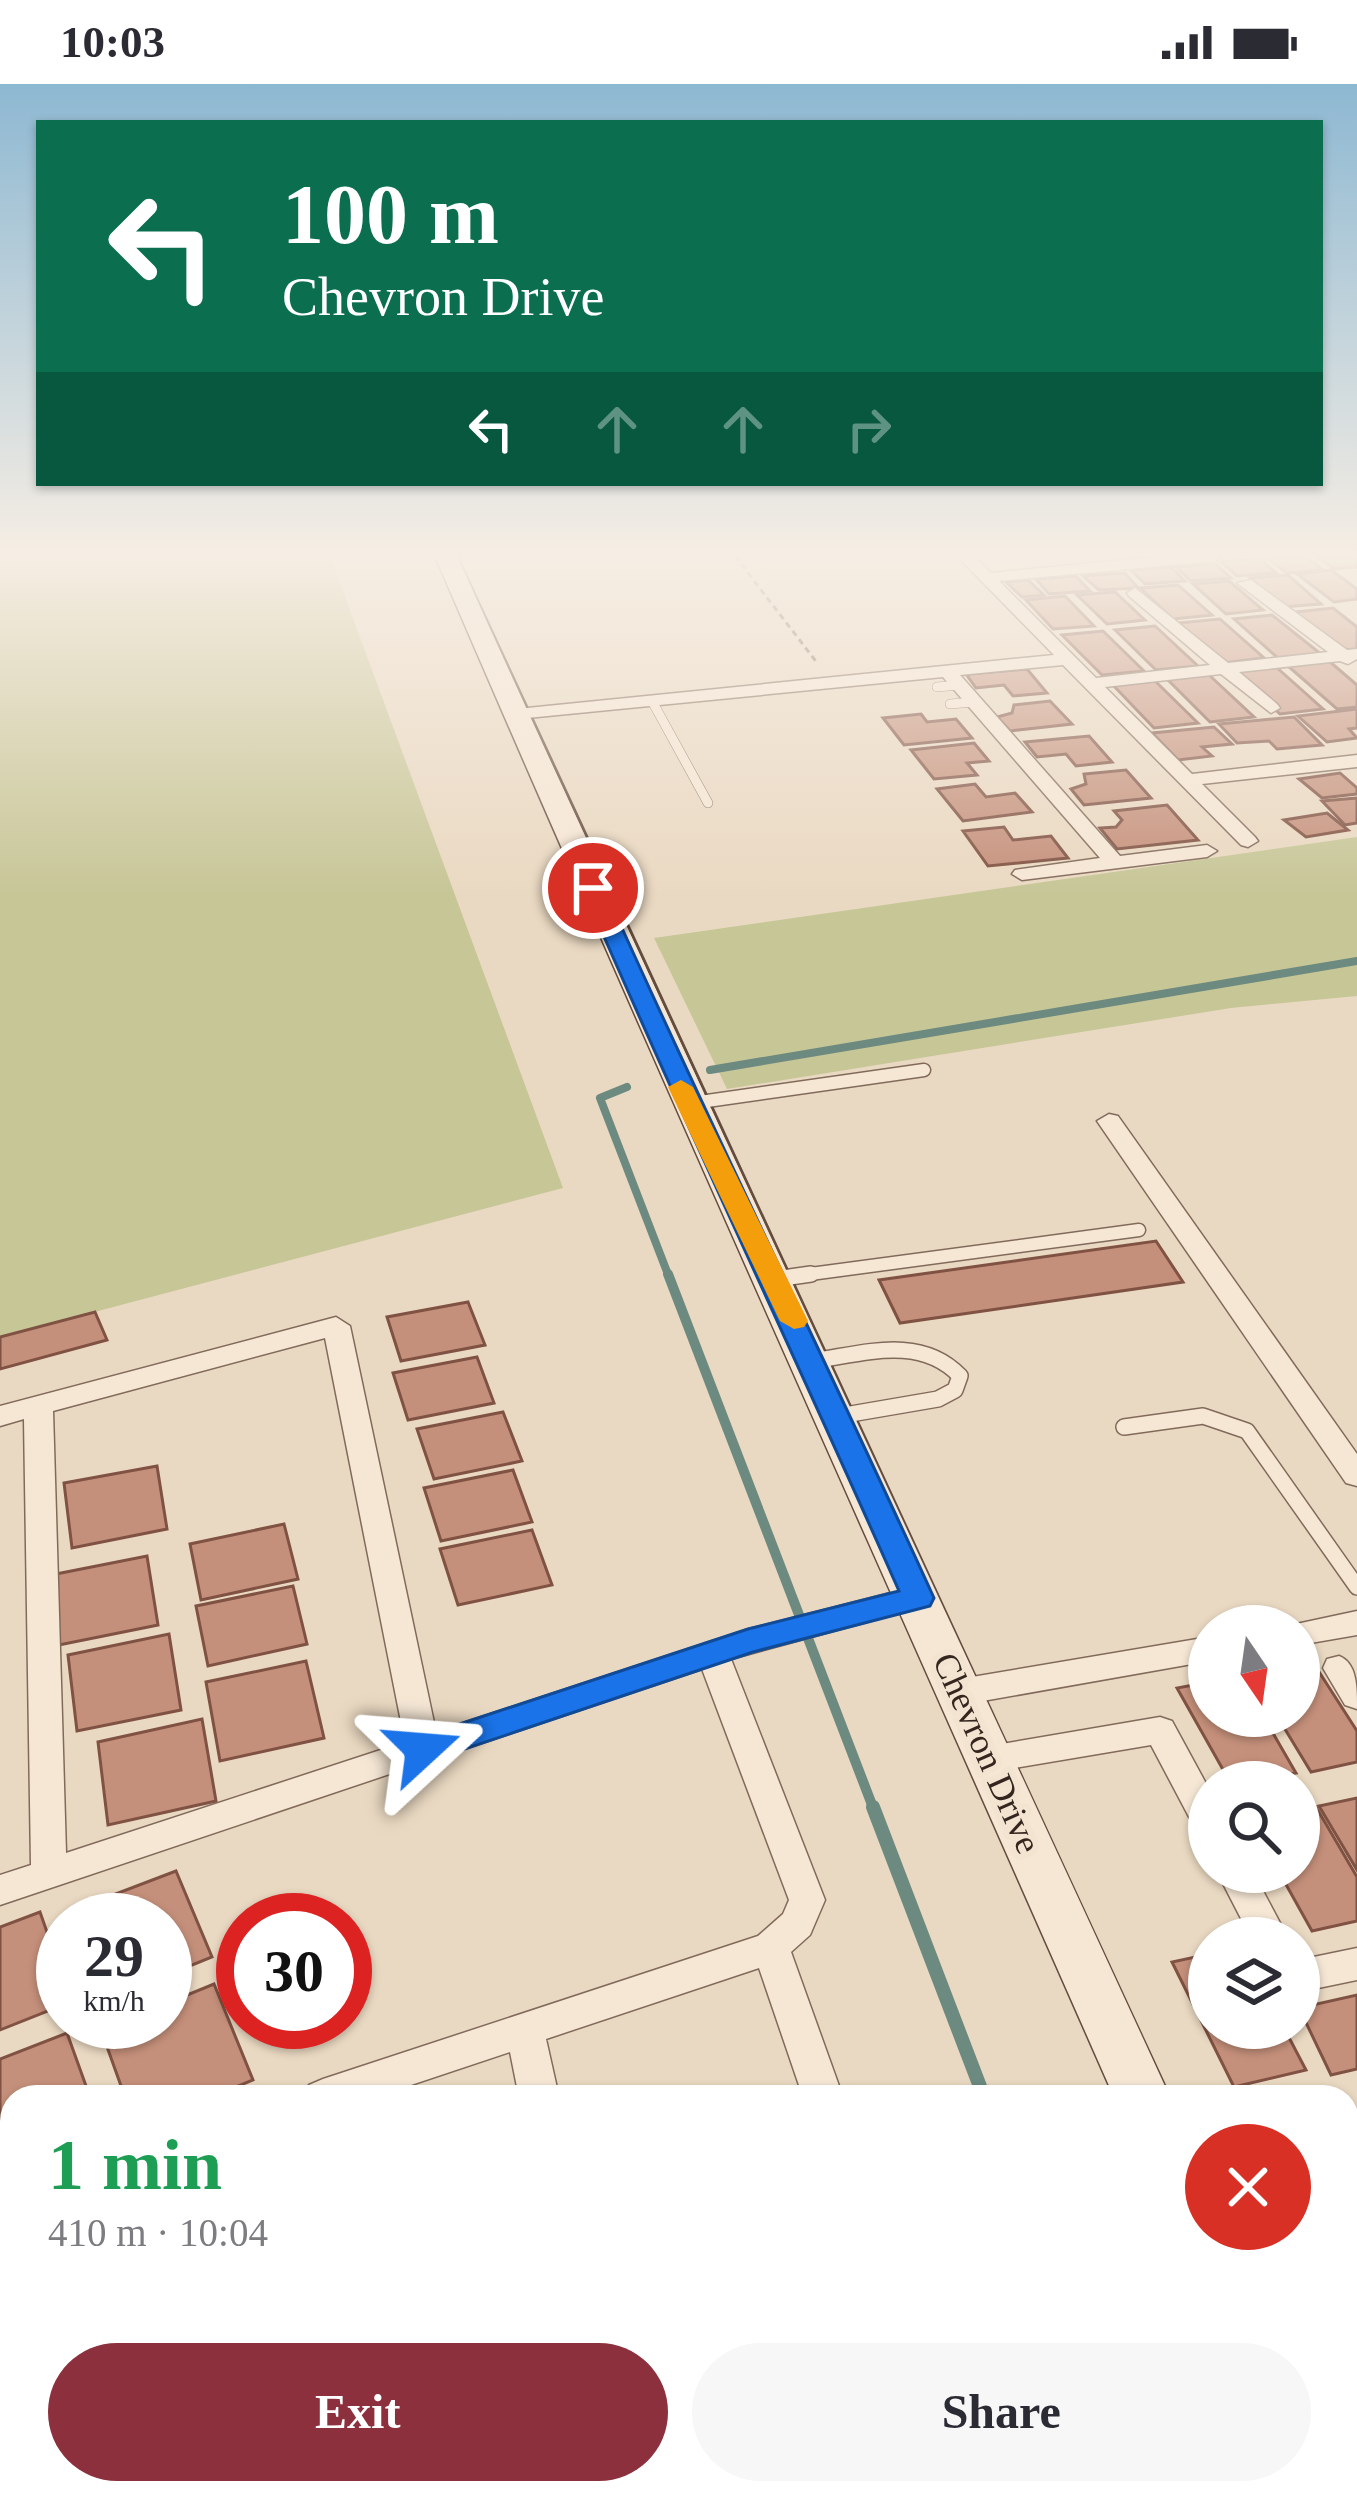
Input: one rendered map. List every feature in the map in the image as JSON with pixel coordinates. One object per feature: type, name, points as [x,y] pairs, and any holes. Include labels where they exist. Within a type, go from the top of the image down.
[{"type":"main road","name":"Chevron Drive","points":[[497,669],[688,1104],[776,1280],[1137,2085]]},
{"type":"street","points":[[517,714],[832,683],[948,687],[1027,669]]},
{"type":"street","points":[[1081,669],[1248,841]]},
{"type":"street","points":[[1094,683],[1217,669]]},
{"type":"street","points":[[1227,669],[1271,708]]},
{"type":"street","points":[[948,687],[974,702],[1115,863]]},
{"type":"street","points":[[1189,780],[1357,761]]},
{"type":"street","points":[[1022,874],[1207,851]]},
{"type":"street","points":[[1109,1121],[1357,1475]]},
{"type":"street","points":[[0,1416],[336,1326],[423,1749]]},
{"type":"street","points":[[38,1406],[49,1873]]},
{"type":"street","points":[[0,1890],[713,1654],[918,1598]]},
{"type":"street","points":[[1320,1629],[1357,1623]]},
{"type":"street","points":[[960,1692],[1188,1653]]},
{"type":"street","points":[[359,2085],[770,1948],[797,1924],[807,1900],[713,1654]]},
{"type":"street","points":[[990,1760],[1160,1730],[1188,1783]]},
{"type":"street","points":[[770,1948],[819,2085]]},
{"type":"street","points":[[1320,1972],[1357,1964]]},
{"type":"street","points":[[525,2030],[536,2085]]},
{"type":"lane","points":[[652,701],[707,802]]},
{"type":"lane","points":[[688,1104],[924,1070]]},
{"type":"lane","points":[[776,1280],[1139,1230]]},
{"type":"lane","points":[[812,1361],[917,1348],[948,1358],[960,1376],[955,1390],[938,1400],[837,1416]]},
{"type":"lane","points":[[1124,1427],[1178,1418],[1232,1420],[1247,1431],[1357,1587]]},
{"type":"path","points":[[821,669],[832,683]]},
{"type":"shaded area","points":[[0,669],[372,669],[563,1188],[0,1337]]},
{"type":"shaded area","points":[[1357,837],[1357,996],[1231,1008],[727,1089],[654,938]]},
{"type":"building","points":[[1027,669],[1047,693],[1013,696],[1004,685],[976,688],[966,674]]},
{"type":"building","points":[[1096,669],[1144,671],[1102,675]]},
{"type":"building","points":[[1278,669],[1323,709],[1280,714],[1233,670]]},
{"type":"building","points":[[1291,669],[1338,669],[1357,685],[1357,707],[1337,709]]},
{"type":"building","points":[[1208,674],[1254,717],[1210,722],[1166,678]]},
{"type":"building","points":[[1153,679],[1198,723],[1154,728],[1111,683]]},
{"type":"building","points":[[1050,701],[1072,724],[1010,731],[997,717],[1012,713],[1014,705]]},
{"type":"building","points":[[1357,709],[1357,728],[1349,729],[1357,738],[1327,742],[1298,716]]},
{"type":"building","points":[[921,714],[927,722],[956,719],[972,738],[904,745],[883,718]]},
{"type":"building","points":[[1294,717],[1322,745],[1277,749],[1269,741],[1237,743],[1219,724]]},
{"type":"building","points":[[1214,727],[1232,744],[1202,747],[1212,756],[1178,760],[1152,733]]},
{"type":"building","points":[[1089,736],[1112,762],[1076,766],[1066,754],[1037,757],[1025,742]]},
{"type":"building","points":[[974,743],[989,761],[967,763],[977,775],[934,779],[911,750]]},
{"type":"building","points":[[1126,770],[1151,798],[1084,805],[1071,789],[1086,784],[1084,774]]},
{"type":"building","points":[[1340,773],[1357,788],[1357,794],[1322,798],[1299,779]]},
{"type":"building","points":[[975,784],[986,797],[1015,793],[1032,812],[963,821],[937,789]]},
{"type":"building","points":[[1357,798],[1357,823],[1345,825],[1322,801]]},
{"type":"building","points":[[1167,805],[1198,840],[1117,849],[1100,828],[1116,827],[1122,820],[1114,811]]},
{"type":"building","points":[[1327,813],[1348,830],[1306,837],[1284,820]]},
{"type":"building","points":[[1004,827],[1013,840],[1051,836],[1068,858],[988,866],[963,831]]},
{"type":"building","points":[[1156,1241],[1183,1282],[900,1323],[879,1280]]},
{"type":"building","points":[[468,1302],[485,1345],[401,1361],[387,1317]]},
{"type":"building","points":[[95,1312],[107,1340],[0,1369],[0,1337]]},
{"type":"building","points":[[477,1357],[494,1403],[408,1420],[393,1373]]},
{"type":"building","points":[[503,1412],[522,1461],[434,1479],[417,1429]]},
{"type":"building","points":[[157,1466],[167,1529],[72,1548],[64,1483]]},
{"type":"building","points":[[513,1470],[532,1522],[441,1541],[424,1488]]},
{"type":"building","points":[[284,1524],[298,1579],[201,1600],[190,1544]]},
{"type":"building","points":[[532,1530],[552,1585],[458,1605],[440,1549]]},
{"type":"building","points":[[147,1556],[158,1625],[59,1645],[51,1575]]},
{"type":"building","points":[[293,1586],[307,1644],[208,1666],[196,1606]]},
{"type":"building","points":[[169,1634],[181,1710],[77,1731],[68,1655]]},
{"type":"building","points":[[306,1661],[324,1738],[220,1761],[206,1682]]},
{"type":"building","points":[[1320,1673],[1357,1731],[1357,1762],[1320,1770],[1320,1761],[1304,1761],[1290,1737],[1320,1737]]},
{"type":"building","points":[[1188,1686],[1188,1708],[1177,1688]]},
{"type":"building","points":[[202,1719],[216,1801],[108,1825],[98,1742]]},
{"type":"building","points":[[1205,1737],[1275,1737],[1289,1761],[1218,1761]]},
{"type":"building","points":[[1357,1798],[1357,1870],[1320,1808]]},
{"type":"building","points":[[1320,1814],[1357,1877],[1357,1921],[1320,1929],[1320,1917],[1304,1917],[1291,1893],[1320,1893]]},
{"type":"building","points":[[176,1871],[185,1893],[118,1893]]},
{"type":"building","points":[[192,1909],[212,1957],[192,1965]]},
{"type":"building","points":[[36,1914],[36,2016],[0,2030],[0,1927]]},
{"type":"building","points":[[1188,1959],[1188,1994],[1172,1962]]},
{"type":"building","points":[[214,1984],[216,2049],[240,2049],[253,2080],[241,2085],[121,2085],[108,2049],[192,2049],[192,1993]]},
{"type":"building","points":[[1357,1995],[1357,2069],[1331,2075],[1319,2049],[1320,2003]]},
{"type":"building","points":[[36,2045],[36,2049],[73,2049],[86,2085],[0,2085],[0,2059]]},
{"type":"building","points":[[1215,2049],[1295,2049],[1306,2070],[1242,2085],[1233,2085]]},
{"type":"waterway","points":[[710,1070],[1357,961]]},
{"type":"waterway","points":[[627,1087],[600,1098],[669,1277]]},
{"type":"waterway","points":[[668,1274],[874,1810]]},
{"type":"waterway","points":[[873,1807],[979,2085]]},
{"type":"slow traffic","points":[[681,1087],[794,1321]]},
{"type":"route","points":[[423,1749],[748,1641],[918,1598],[593,888]]}]
